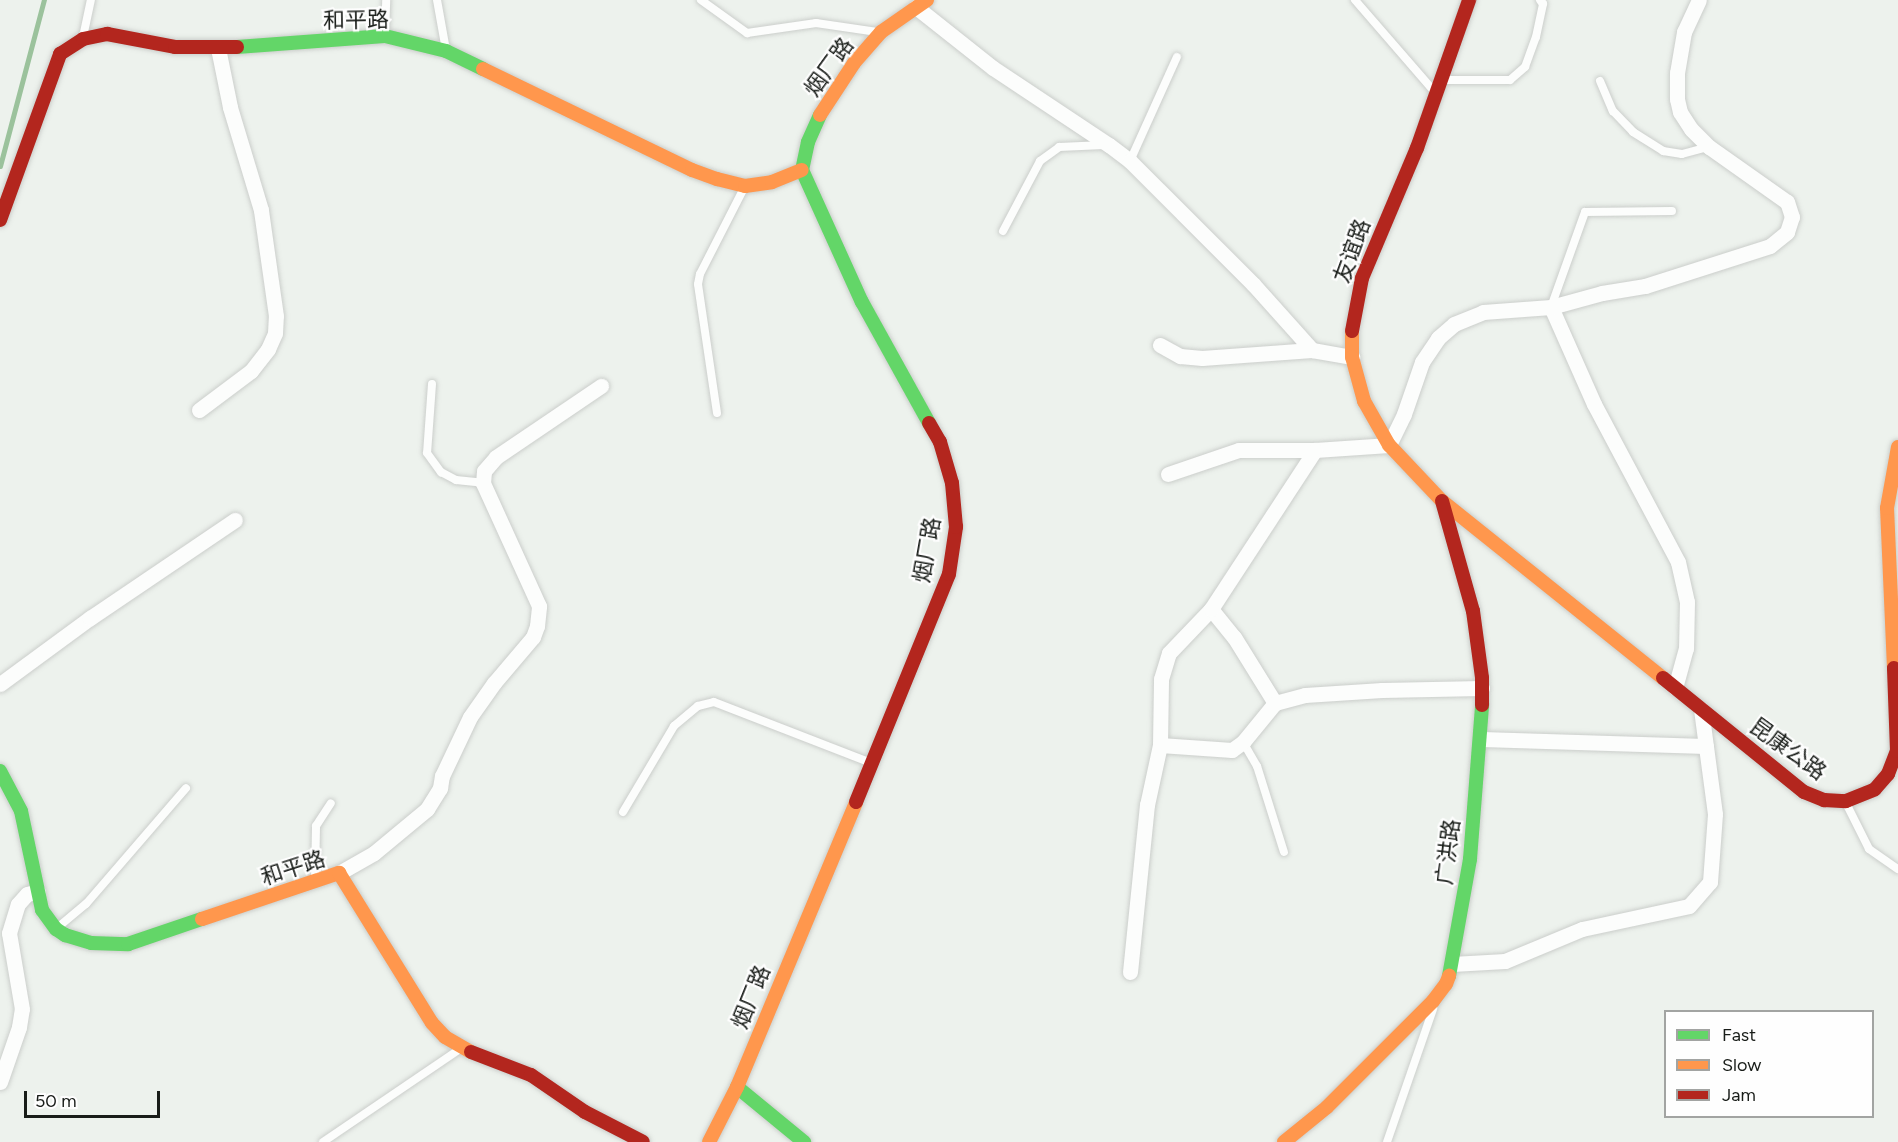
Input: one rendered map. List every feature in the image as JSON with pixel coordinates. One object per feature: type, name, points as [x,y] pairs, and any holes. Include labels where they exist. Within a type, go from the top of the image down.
[{"type":"main road","name":"友谊路","points":[[1442,501],[1389,445],[1364,401],[1352,357],[1352,320],[1362,278],[1437,95],[1469,0]]},
{"type":"main road","name":"烟厂路","points":[[709,1142],[737,1087],[930,626],[949,574],[956,527],[952,483],[940,442],[862,302],[802,170],[808,142],[821,114],[854,63],[881,32],[921,4]]},
{"type":"main road","name":"和平路","points":[[0,220],[60,54],[83,39],[108,34],[175,47],[218,48],[385,36],[446,51],[692,170],[745,186],[772,182],[802,170]]},
{"type":"main road","name":"昆康公路","points":[[1442,501],[1804,792],[1824,800],[1846,801],[1875,789],[1888,774],[1897,751],[1887,508],[1898,447]]},
{"type":"main road","name":"广洪路","points":[[1284,1142],[1327,1107],[1439,994],[1446,984],[1452,964],[1470,859],[1481,739],[1482,688],[1473,611],[1442,501]]},
{"type":"main road","points":[[0,771],[21,811],[42,910],[56,929]]},
{"type":"main road","name":"和平路","points":[[56,929],[73,939],[91,943],[128,944],[339,873],[432,1023],[445,1037],[461,1048],[531,1075],[585,1112],[643,1142]]},
{"type":"main road","points":[[737,1087],[804,1142]]},
{"type":"street","points":[[1168,474],[1239,450],[1315,450],[1389,445],[1404,414],[1422,362],[1438,339],[1454,324],[1483,312],[1551,308],[1602,293],[1645,286],[1770,246],[1787,232],[1792,217],[1787,201],[1708,147],[1691,129],[1680,112],[1677,99],[1677,73],[1684,32],[1699,0]]},
{"type":"street","points":[[921,4],[993,68],[1130,161],[1253,284],[1312,350]]},
{"type":"street","points":[[199,410],[251,371],[268,350],[275,333],[276,316],[261,210],[230,107],[218,48]]},
{"type":"street","points":[[1551,308],[1594,405],[1678,562],[1687,602],[1686,648],[1675,688]]},
{"type":"street","points":[[1161,345],[1180,356],[1202,358],[1312,350],[1352,357]]},
{"type":"street","points":[[339,873],[374,853],[427,809],[440,788],[442,776],[470,717],[494,683],[533,637],[539,606],[483,483],[484,471],[496,457],[601,386]]},
{"type":"street","points":[[1130,972],[1147,805],[1160,745],[1161,679],[1169,653],[1211,609],[1315,450]]},
{"type":"street","points":[[0,684],[90,618],[235,520]]},
{"type":"street","points":[[1211,609],[1234,637],[1275,703]]},
{"type":"street","points":[[1160,745],[1232,750],[1243,742],[1275,703],[1305,695],[1382,690],[1482,688]]},
{"type":"street","points":[[1452,964],[1505,961],[1582,929],[1689,906],[1710,882],[1715,814],[1701,709]]},
{"type":"street","points":[[1481,739],[1706,746]]},
{"type":"street","points":[[0,1082],[19,1027],[22,1009],[9,933],[18,904],[27,894],[38,891]]},
{"type":"lane","points":[[83,39],[91,0]]},
{"type":"lane","points":[[385,36],[386,0]]},
{"type":"lane","points":[[437,0],[446,51]]},
{"type":"lane","points":[[700,0],[747,33],[816,23],[881,32]]},
{"type":"lane","points":[[1355,0],[1437,95]]},
{"type":"lane","points":[[1442,80],[1510,80],[1525,67],[1536,37],[1543,4],[1540,0]]},
{"type":"lane","points":[[1130,161],[1177,57]]},
{"type":"lane","points":[[1600,81],[1613,111],[1633,132],[1663,152],[1682,154],[1708,147]]},
{"type":"lane","points":[[1003,231],[1040,161],[1059,147],[1109,145]]},
{"type":"lane","points":[[717,413],[698,284],[700,274],[745,186]]},
{"type":"lane","points":[[1551,308],[1585,212],[1672,211]]},
{"type":"lane","points":[[432,384],[427,453],[441,472],[456,480],[483,483]]},
{"type":"lane","points":[[623,812],[674,726],[698,706],[714,702],[871,763]]},
{"type":"lane","points":[[1243,742],[1257,766],[1284,852]]},
{"type":"lane","points":[[56,929],[86,904],[186,788]]},
{"type":"lane","points":[[1846,801],[1869,849],[1898,869]]},
{"type":"lane","points":[[315,881],[316,826],[331,803]]},
{"type":"lane","points":[[1387,1142],[1439,994]]},
{"type":"lane","points":[[323,1142],[461,1048]]},
{"type":"waterway","points":[[0,166],[44,0]]},
{"type":"traffic: fast","points":[[237,47],[385,36],[446,51],[483,69]]},
{"type":"traffic: fast","points":[[820,115],[808,142],[802,170],[862,302],[929,423]]},
{"type":"traffic: fast","points":[[1449,976],[1470,859],[1482,705]]},
{"type":"traffic: fast","points":[[0,771],[21,811],[42,910],[56,929],[65,935],[91,943],[128,944],[202,919]]},
{"type":"traffic: fast","points":[[737,1087],[804,1142]]},
{"type":"traffic: slow","points":[[820,115],[854,63],[881,32],[927,0]]},
{"type":"traffic: slow","points":[[483,69],[692,170],[717,179],[745,186],[772,182],[802,170]]},
{"type":"traffic: slow","points":[[1352,331],[1352,357],[1364,401],[1389,445],[1442,501],[1663,678]]},
{"type":"traffic: slow","points":[[1894,668],[1887,508],[1898,447]]},
{"type":"traffic: slow","points":[[709,1142],[737,1087],[856,802]]},
{"type":"traffic: slow","points":[[202,919],[339,873],[432,1023],[445,1037],[471,1052]]},
{"type":"traffic: slow","points":[[1284,1142],[1327,1107],[1433,1001],[1449,976]]},
{"type":"traffic: jam","points":[[1352,331],[1362,278],[1417,148],[1469,0]]},
{"type":"traffic: jam","points":[[0,220],[60,54],[83,39],[107,34],[175,47],[237,47]]},
{"type":"traffic: jam","points":[[856,802],[949,574],[956,527],[952,483],[940,442],[929,423]]},
{"type":"traffic: jam","points":[[1442,501],[1473,611],[1482,678],[1482,705]]},
{"type":"traffic: jam","points":[[1663,678],[1804,792],[1824,800],[1846,801],[1875,789],[1888,774],[1897,751],[1894,668]]},
{"type":"traffic: jam","points":[[471,1052],[531,1075],[585,1112],[643,1142]]}]
